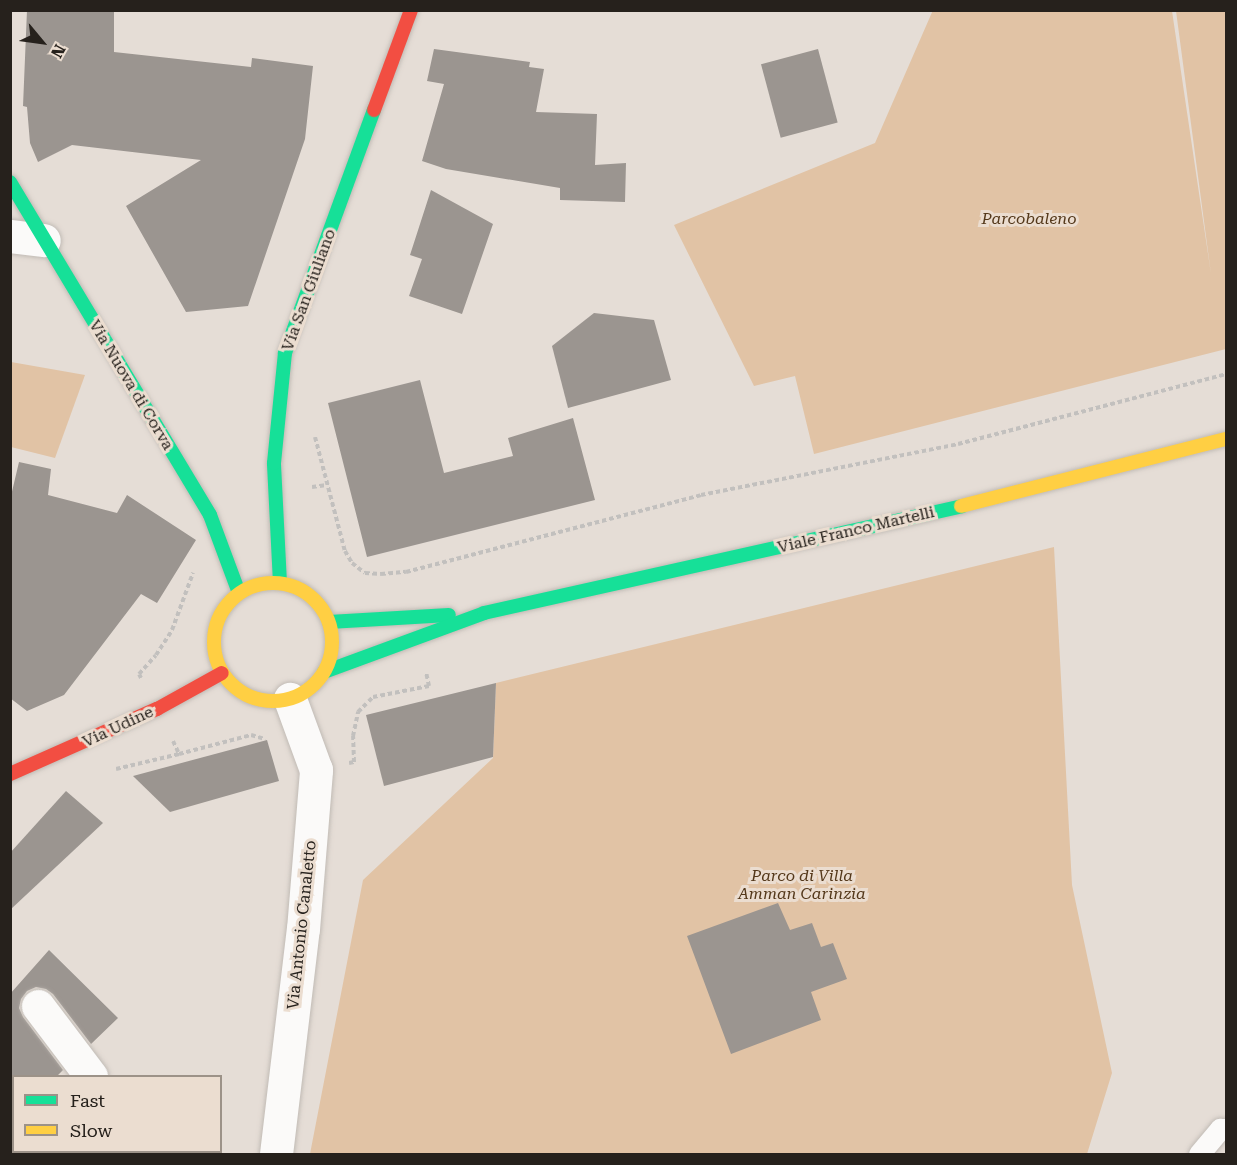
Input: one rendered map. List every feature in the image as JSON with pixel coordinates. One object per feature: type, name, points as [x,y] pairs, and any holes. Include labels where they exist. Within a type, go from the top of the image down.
[{"type":"main road","name":"Via San Giuliano","points":[[280,583],[274,464],[285,353],[411,10]]},
{"type":"main road","name":"Via Nuova di Corva","points":[[10,182],[210,515],[239,593]]},
{"type":"main road","name":"Viale Franco Martelli","points":[[324,672],[484,613],[900,522],[1227,439]]},
{"type":"main road","points":[[280,583],[301,589],[313,598],[328,621],[331,647],[324,672],[308,690],[290,699],[271,701],[254,698],[232,685],[222,673],[214,647],[214,634],[221,615],[239,593],[255,586],[280,583]]},
{"type":"main road","name":"Viale Franco Martelli","points":[[328,621],[484,613]]},
{"type":"main road","name":"Via Udine","points":[[14,778],[157,709],[222,673]]},
{"type":"street","points":[[10,236],[44,240]]},
{"type":"street","name":"Via Antonio Canaletto","points":[[276,1155],[303,929],[316,770],[290,699]]},
{"type":"street","points":[[38,1006],[90,1075]]},
{"type":"lane","points":[[1199,1155],[1220,1129],[1227,1129]]},
{"type":"path","points":[[314,434],[345,551],[352,563],[365,573],[381,574],[406,572],[465,554],[701,495],[958,444],[1227,374]]},
{"type":"green space","name":"Parcobaleno","points":[[933,10],[1172,11],[1211,274],[1176,11],[1226,11],[1226,349],[814,454],[795,376],[754,386],[674,225],[875,143]]},
{"type":"green space","points":[[11,362],[85,375],[55,458],[11,447]]},
{"type":"green space","name":"Parco di Villa Amman Carinzia","points":[[1054,547],[1072,885],[1112,1073],[1087,1154],[310,1154],[363,880],[493,758],[496,683]]},
{"type":"building","points":[[27,10],[114,10],[114,52],[251,67],[252,58],[313,66],[305,139],[248,306],[186,312],[126,206],[201,160],[72,145],[38,162],[30,143],[27,107],[23,106]]},
{"type":"building","points":[[434,49],[530,62],[529,67],[544,69],[536,112],[597,114],[595,165],[626,163],[625,202],[560,200],[560,188],[446,169],[422,161],[444,84],[427,81]]},
{"type":"building","points":[[818,49],[838,122],[781,138],[761,64]]},
{"type":"building","points":[[431,190],[493,224],[462,314],[409,296],[422,259],[410,255]]},
{"type":"building","points":[[594,313],[654,320],[671,380],[568,408],[552,346]]},
{"type":"building","points":[[420,380],[444,473],[513,456],[508,438],[573,418],[595,500],[367,557],[328,403]]},
{"type":"building","points":[[19,462],[51,469],[48,495],[117,513],[127,495],[196,540],[157,603],[141,594],[64,695],[27,711],[10,698],[10,500]]},
{"type":"building","points":[[496,683],[493,757],[384,786],[366,715]]},
{"type":"building","points":[[267,740],[279,781],[170,812],[133,776]]},
{"type":"building","points":[[66,791],[103,823],[10,910],[10,853]]},
{"type":"building","points":[[778,903],[790,930],[812,923],[821,947],[833,943],[847,979],[811,992],[821,1020],[731,1054],[687,936]]},
{"type":"building","points":[[49,950],[118,1018],[91,1044],[53,994],[46,989],[36,987],[27,991],[21,999],[19,1008],[23,1017],[63,1070],[58,1075],[12,1075],[10,1077],[10,994]]},
{"type":"traffic: fast","points":[[280,583],[274,463],[285,353],[374,110]]},
{"type":"traffic: fast","points":[[10,182],[210,515],[239,593]]},
{"type":"traffic: fast","points":[[324,672],[484,613],[961,506]]},
{"type":"traffic: fast","points":[[329,622],[449,615]]},
{"type":"traffic: slow","points":[[961,506],[1226,439]]},
{"type":"traffic: slow","points":[[273,583],[296,588],[315,600],[327,619],[332,642],[327,665],[315,684],[296,696],[273,701],[250,696],[231,684],[219,665],[214,642],[219,619],[231,600],[250,588],[273,583]]},
{"type":"traffic: jam","points":[[374,110],[411,10]]},
{"type":"traffic: jam","points":[[10,774],[157,709],[222,673]]}]
